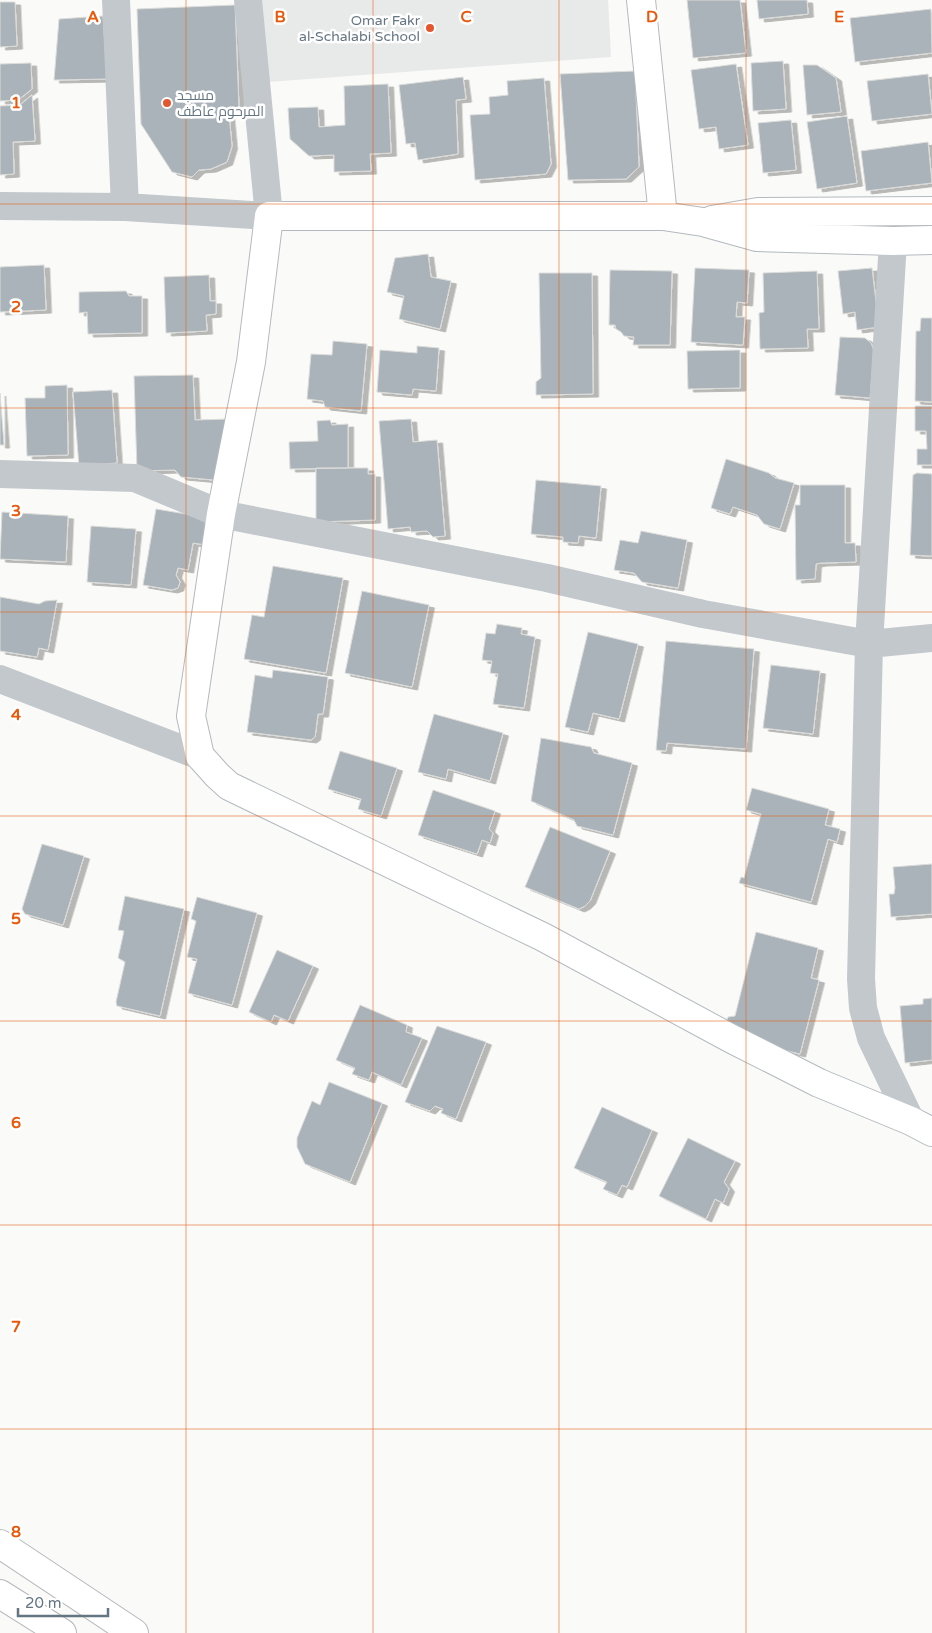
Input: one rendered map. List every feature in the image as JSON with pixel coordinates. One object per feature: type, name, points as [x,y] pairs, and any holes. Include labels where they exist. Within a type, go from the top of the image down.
[{"type":"main road","points":[[641,0],[664,216]]},
{"type":"main road","points":[[703,222],[758,212],[932,211]]},
{"type":"main road","points":[[893,241],[894,212]]},
{"type":"main road","points":[[921,1127],[819,1083],[730,1038],[544,937],[229,786],[200,756],[191,716],[221,514],[251,362],[269,216],[664,216],[703,222],[756,237],[893,241],[932,240]]},
{"type":"main road","points":[[0,1544],[134,1633]]},
{"type":"main road","points":[[0,1594],[62,1633]]},
{"type":"street","points":[[116,0],[125,207]]},
{"type":"street","points":[[0,206],[125,207],[269,216],[248,0]]},
{"type":"street","points":[[893,241],[869,644],[862,969],[863,1008],[871,1038],[921,1127]]},
{"type":"street","points":[[0,474],[136,478],[221,514],[547,578],[703,614],[869,644],[932,638]]},
{"type":"street","points":[[0,679],[200,756]]},
{"type":"shaded area","name":"Omar Fakr al-Schalabi School","points":[[250,0],[608,0],[611,57],[254,83]]},
{"type":"building","points":[[687,0],[740,0],[746,53],[693,58]]},
{"type":"building","points":[[757,0],[807,0],[808,14],[759,19]]},
{"type":"building","points":[[0,2],[15,2],[17,46],[0,47]]},
{"type":"building","points":[[235,5],[239,109],[229,115],[232,146],[227,162],[211,169],[199,170],[192,177],[172,172],[141,124],[137,9]]},
{"type":"building","points":[[931,9],[932,53],[855,62],[850,18]]},
{"type":"building","points":[[103,16],[107,79],[54,80],[59,19]]},
{"type":"building","points":[[783,61],[786,109],[753,111],[751,63]]},
{"type":"building","points":[[31,63],[32,89],[18,100],[0,101],[0,64]]},
{"type":"building","points":[[736,64],[748,145],[719,149],[716,127],[699,129],[691,70]]},
{"type":"building","points":[[803,65],[817,65],[836,78],[841,112],[807,115]]},
{"type":"building","points":[[635,71],[639,167],[626,179],[568,180],[560,74]]},
{"type":"building","points":[[928,74],[932,114],[872,121],[867,81]]},
{"type":"building","points":[[463,77],[466,99],[456,100],[458,154],[418,160],[415,143],[406,144],[399,85]]},
{"type":"building","points":[[544,78],[551,164],[546,174],[475,180],[470,115],[490,114],[489,97],[508,95],[507,81]]},
{"type":"building","points":[[388,84],[391,153],[370,154],[371,171],[334,172],[334,155],[309,156],[290,139],[288,108],[318,107],[319,127],[345,125],[344,86]]},
{"type":"building","points":[[32,95],[35,141],[13,142],[14,174],[0,175],[0,106],[20,105]]},
{"type":"building","points":[[847,116],[857,183],[817,189],[807,122]]},
{"type":"building","points":[[791,120],[796,170],[763,173],[758,123]]},
{"type":"building","points":[[928,142],[932,183],[866,191],[861,151]]},
{"type":"building","points":[[428,254],[431,277],[451,281],[440,329],[399,319],[404,296],[387,292],[395,258]]},
{"type":"building","points":[[44,265],[46,310],[0,312],[0,267]]},
{"type":"building","points":[[695,268],[749,270],[747,303],[737,302],[736,317],[745,317],[743,345],[691,342]]},
{"type":"building","points":[[872,268],[879,327],[857,330],[855,312],[843,314],[838,271]]},
{"type":"building","points":[[610,270],[672,271],[670,345],[633,345],[634,337],[624,336],[616,329],[615,325],[609,325]]},
{"type":"building","points":[[817,271],[819,329],[807,329],[808,348],[760,349],[759,313],[764,312],[763,273]]},
{"type":"building","points":[[539,273],[592,273],[593,394],[536,395],[536,382],[541,378]]},
{"type":"building","points":[[209,275],[210,301],[216,301],[216,314],[206,315],[207,331],[166,333],[164,277]]},
{"type":"building","points":[[126,291],[129,296],[142,296],[142,333],[88,334],[87,312],[79,313],[79,292]]},
{"type":"building","points":[[921,318],[932,318],[932,402],[915,401],[916,331],[920,331]]},
{"type":"building","points":[[840,337],[865,338],[871,343],[874,351],[870,398],[835,395]]},
{"type":"building","points":[[333,341],[367,344],[361,411],[325,407],[323,401],[307,399],[311,354],[332,355]]},
{"type":"building","points":[[417,346],[439,348],[436,391],[413,389],[412,395],[377,392],[380,350],[417,353]]},
{"type":"building","points":[[740,350],[740,388],[688,389],[687,351]]},
{"type":"building","points":[[193,375],[195,420],[230,419],[225,481],[181,477],[175,470],[137,471],[134,376]]},
{"type":"building","points":[[67,385],[68,455],[27,456],[25,398],[45,398],[45,386]]},
{"type":"building","points":[[112,390],[117,463],[79,466],[73,392]]},
{"type":"building","points":[[0,393],[4,445],[0,445]]},
{"type":"building","points":[[915,406],[932,406],[932,465],[917,465],[917,449],[927,449],[926,431],[915,431]]},
{"type":"building","points":[[411,419],[413,442],[437,440],[445,536],[433,537],[427,531],[411,532],[410,527],[388,529],[379,421]]},
{"type":"building","points":[[330,420],[332,425],[348,424],[348,468],[290,469],[289,442],[318,441],[317,421]]},
{"type":"building","points":[[726,459],[769,473],[775,478],[794,483],[780,529],[764,524],[757,515],[733,507],[730,514],[711,508]]},
{"type":"building","points":[[316,468],[368,468],[368,474],[375,474],[375,520],[316,522]]},
{"type":"building","points":[[917,473],[932,474],[932,556],[910,555],[913,475]]},
{"type":"building","points":[[536,480],[601,486],[596,538],[579,536],[578,543],[563,542],[563,537],[531,534]]},
{"type":"building","points":[[800,485],[845,485],[845,543],[855,543],[856,562],[816,564],[815,579],[796,580],[795,505],[800,505]]},
{"type":"building","points":[[156,509],[210,518],[206,545],[193,543],[188,570],[178,568],[176,575],[180,582],[178,588],[172,590],[143,585]]},
{"type":"building","points":[[2,512],[68,516],[66,562],[0,559]]},
{"type":"building","points":[[91,526],[136,529],[131,585],[87,582]]},
{"type":"building","points":[[641,531],[687,540],[678,588],[642,582],[634,573],[614,570],[620,540],[638,543]]},
{"type":"building","points":[[273,566],[343,578],[326,673],[244,659],[252,615],[264,617]]},
{"type":"building","points":[[362,591],[429,605],[412,687],[345,673]]},
{"type":"building","points":[[0,597],[39,604],[45,601],[57,600],[48,650],[39,648],[37,657],[0,651]]},
{"type":"building","points":[[497,624],[522,628],[521,634],[535,637],[524,708],[493,704],[498,674],[490,673],[492,661],[482,660],[486,633],[495,634]]},
{"type":"building","points":[[588,632],[638,644],[619,719],[593,713],[588,732],[565,727]]},
{"type":"building","points":[[666,641],[754,649],[746,749],[667,743],[666,751],[656,750]]},
{"type":"building","points":[[771,665],[820,671],[813,734],[763,728]]},
{"type":"building","points":[[273,670],[328,677],[323,714],[318,714],[315,737],[311,740],[247,732],[255,675],[272,678]]},
{"type":"building","points":[[434,714],[503,733],[490,781],[448,769],[446,779],[418,772]]},
{"type":"building","points":[[541,738],[591,747],[594,753],[632,763],[613,835],[577,826],[574,820],[531,801]]},
{"type":"building","points":[[340,751],[397,768],[381,816],[358,809],[361,799],[328,789]]},
{"type":"building","points":[[752,788],[829,809],[825,825],[840,829],[837,842],[828,839],[811,902],[739,883],[741,877],[744,878],[761,814],[746,810]]},
{"type":"building","points":[[433,790],[495,811],[489,829],[493,833],[490,843],[482,840],[477,854],[418,835]]},
{"type":"building","points":[[550,827],[610,851],[590,901],[579,909],[525,887]]},
{"type":"building","points":[[42,844],[84,856],[63,925],[25,914],[22,909]]},
{"type":"building","points":[[932,864],[932,914],[891,917],[889,894],[894,894],[895,888],[893,867]]},
{"type":"building","points":[[125,896],[184,909],[160,1016],[117,1006],[116,1002],[125,962],[118,958],[124,931],[118,930]]},
{"type":"building","points":[[197,897],[257,913],[232,1005],[188,993],[197,959],[187,957],[196,921],[191,919]]},
{"type":"building","points":[[756,932],[818,948],[811,978],[819,980],[800,1054],[776,1048],[724,1028],[728,1017],[735,1016]]},
{"type":"building","points":[[277,950],[313,966],[288,1021],[274,1015],[271,1022],[249,1012]]},
{"type":"building","points":[[932,998],[932,1060],[905,1063],[900,1006],[923,1004],[923,999]]},
{"type":"building","points":[[360,1005],[407,1025],[406,1032],[422,1038],[401,1085],[372,1072],[369,1080],[352,1074],[355,1068],[336,1060]]},
{"type":"building","points":[[437,1026],[486,1042],[456,1119],[441,1113],[443,1109],[435,1106],[430,1111],[405,1102]]},
{"type":"building","points":[[329,1082],[382,1103],[350,1182],[305,1164],[297,1147],[297,1138],[312,1101],[320,1105]]},
{"type":"building","points":[[602,1107],[652,1130],[627,1187],[622,1185],[617,1195],[603,1189],[607,1182],[574,1168]]},
{"type":"building","points":[[688,1138],[735,1161],[724,1182],[729,1189],[723,1203],[715,1199],[706,1219],[659,1196]]},
{"type":"place","name":"Omar Fakr al-Schalabi School","points":[[430,28]]},
{"type":"place","name":"مسجد المرحوم عاطف","points":[[167,103]]}]
